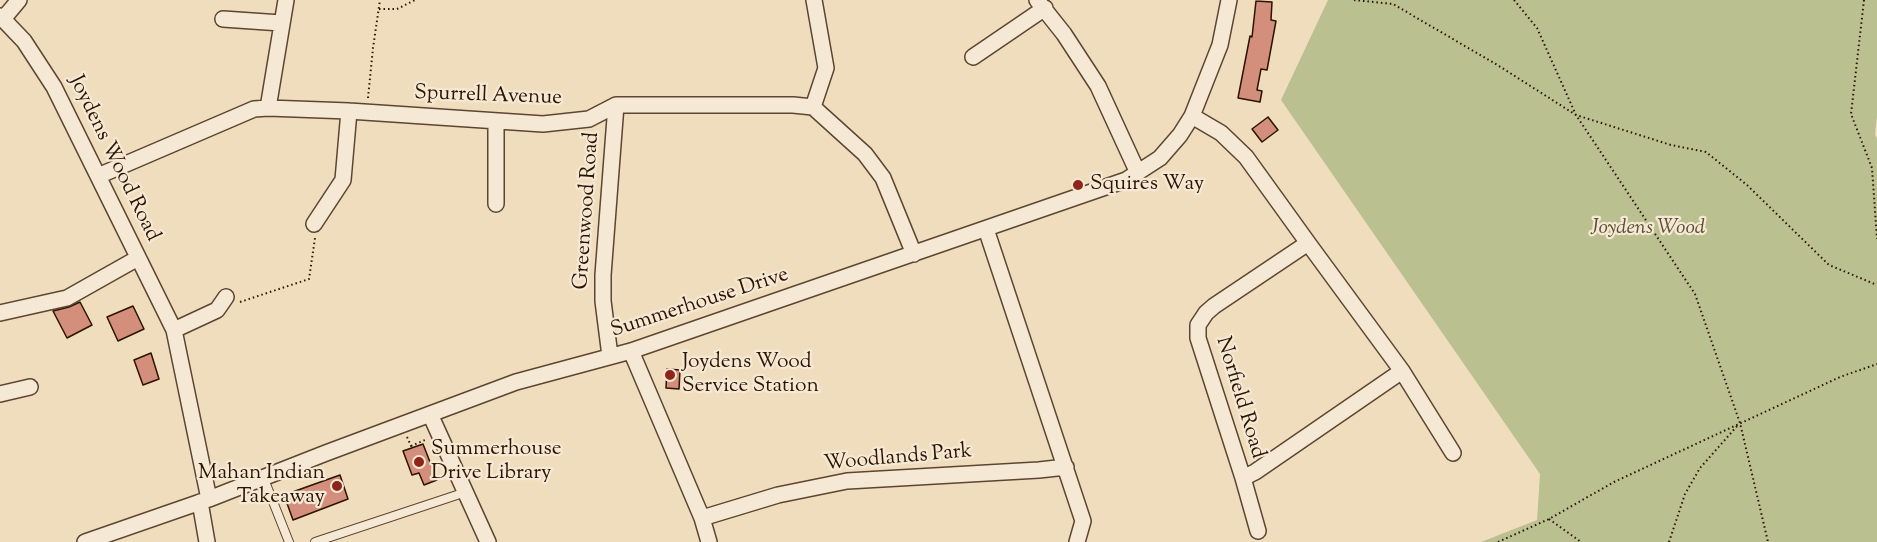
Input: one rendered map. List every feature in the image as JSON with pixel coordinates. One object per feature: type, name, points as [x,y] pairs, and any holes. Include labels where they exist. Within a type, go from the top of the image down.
[{"type":"street","points":[[2,17],[19,0]]},
{"type":"street","points":[[268,108],[286,0]]},
{"type":"street","points":[[814,0],[826,68],[813,107],[865,153],[883,178],[914,254]]},
{"type":"street","name":"Summerhouse Drive","points":[[85,542],[264,479],[326,453],[516,382],[630,351],[1115,184],[1155,162],[1170,147],[1192,116],[1220,45],[1229,0]]},
{"type":"street","points":[[973,57],[1041,4],[1098,86],[1138,173]]},
{"type":"street","name":"Joydens Wood Road","points":[[2,17],[24,41],[49,77],[174,330],[204,501],[207,542]]},
{"type":"street","points":[[223,19],[281,23]]},
{"type":"street","name":"Spurrell Avenue","points":[[98,176],[254,109],[349,111],[543,124],[589,119],[616,105],[813,107]]},
{"type":"street","name":"Greenwood Road","points":[[610,356],[603,301],[603,275],[616,105]]},
{"type":"street","points":[[314,224],[343,180],[349,111]]},
{"type":"street","points":[[1192,116],[1221,133],[1246,157],[1402,371],[1453,453]]},
{"type":"street","points":[[496,122],[496,204]]},
{"type":"street","points":[[986,229],[1083,521],[1077,542]]},
{"type":"street","name":"Norfield Road","points":[[1258,531],[1200,345],[1198,325],[1214,306],[1308,243]]},
{"type":"street","points":[[0,313],[67,298],[138,258]]},
{"type":"street","points":[[174,330],[233,300]]},
{"type":"street","points":[[630,351],[702,518],[709,542]]},
{"type":"street","name":"Norfield Road","points":[[1243,478],[1402,371]]},
{"type":"street","points":[[0,394],[30,387]]},
{"type":"street","points":[[430,414],[488,542]]},
{"type":"street","name":"Woodlands Park","points":[[702,518],[778,495],[847,481],[1066,467]]},
{"type":"lane","points":[[264,479],[289,542]]},
{"type":"lane","points":[[315,542],[466,492]]},
{"type":"path","points":[[366,113],[380,0]]},
{"type":"path","points":[[379,9],[397,9],[415,0]]},
{"type":"path","points":[[1354,0],[1393,4],[1499,66],[1576,115],[1671,145],[1706,152],[1747,185],[1829,265],[1877,285]]},
{"type":"path","points":[[1514,0],[1537,28],[1576,115],[1695,294],[1740,423],[1768,542]]},
{"type":"path","points":[[1864,0],[1851,114],[1872,168],[1877,239]]},
{"type":"path","points":[[233,300],[309,279],[315,237],[314,224]]},
{"type":"path","points":[[1498,542],[1549,519],[1614,482],[1840,377],[1877,364]]},
{"type":"path","points":[[1669,542],[1684,494],[1700,468],[1740,423]]},
{"type":"path","points":[[411,446],[424,441]]},
{"type":"path","points":[[1549,519],[1581,542]]},
{"type":"green space","name":"Joydens Wood","points":[[1328,0],[1877,0],[1875,134],[1877,139],[1877,542],[1481,542],[1537,520],[1540,474],[1281,100]]},
{"type":"building","points":[[1256,1],[1272,2],[1271,20],[1276,21],[1267,70],[1261,69],[1257,90],[1262,91],[1260,102],[1238,98],[1250,36],[1252,37]]},
{"type":"building","points":[[1268,117],[1278,130],[1262,142],[1252,129]]},
{"type":"building","points":[[80,302],[92,325],[67,338],[53,311]]},
{"type":"building","points":[[133,306],[144,329],[118,341],[107,317]]},
{"type":"building","points":[[151,353],[159,379],[143,385],[134,360]]},
{"type":"building","points":[[667,369],[680,370],[679,389],[666,388]]},
{"type":"building","name":"Summerhouse Drive Library","points":[[423,444],[437,480],[424,485],[419,473],[412,475],[403,451]]},
{"type":"building","points":[[340,475],[348,499],[293,520],[284,495]]},
{"type":"place","name":"Squires Way","points":[[1078,185]]},
{"type":"place","name":"Joydens Wood Service Station","points":[[670,375]]},
{"type":"place","name":"Summerhouse Drive Library","points":[[419,462]]},
{"type":"place","name":"Mahan Indian Takeaway","points":[[337,486]]}]
